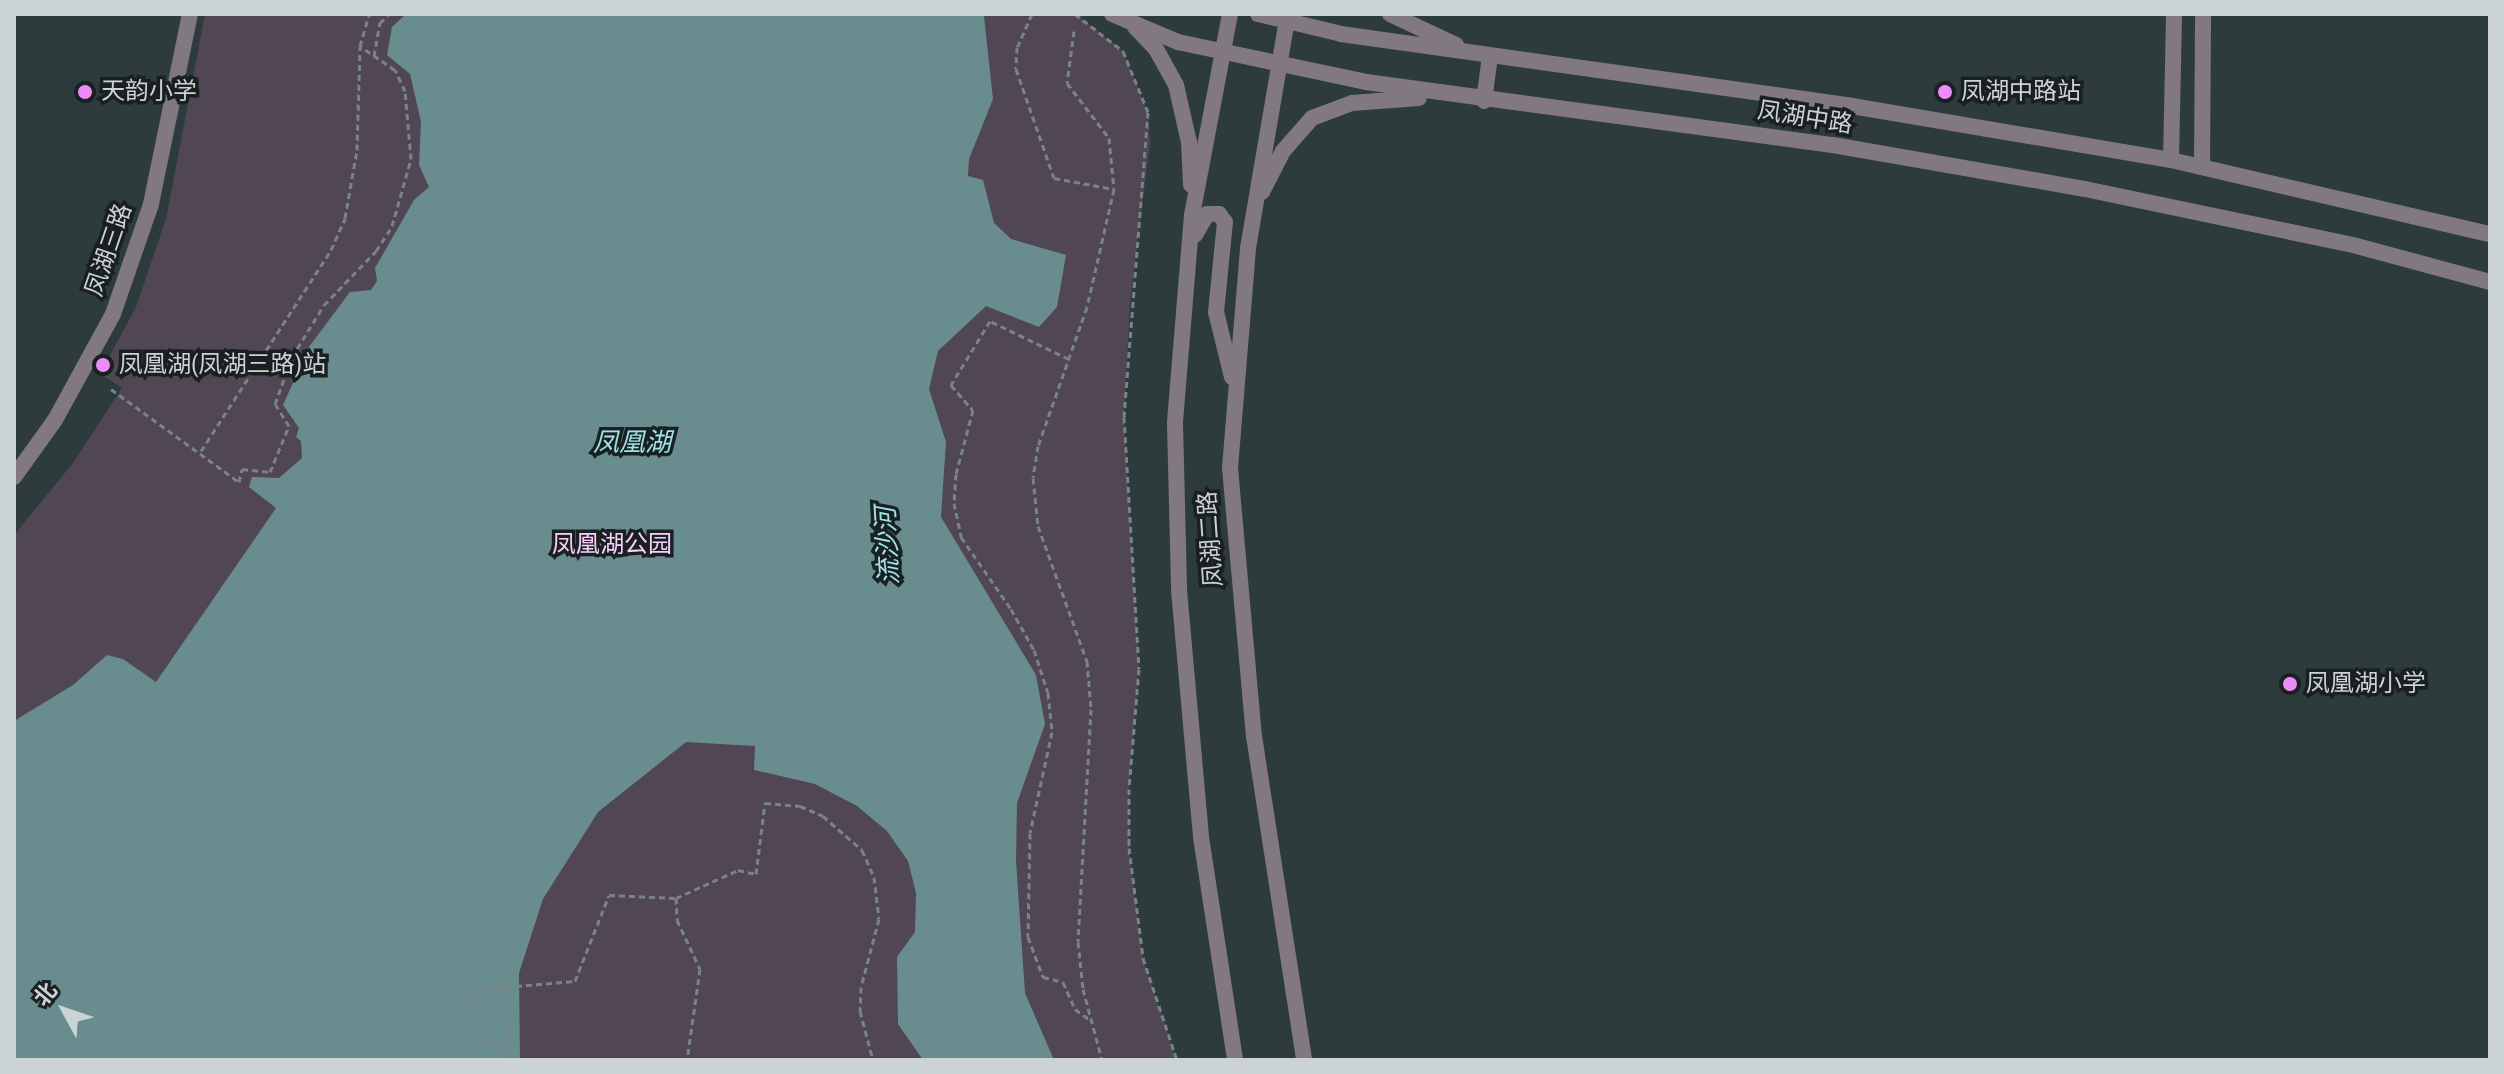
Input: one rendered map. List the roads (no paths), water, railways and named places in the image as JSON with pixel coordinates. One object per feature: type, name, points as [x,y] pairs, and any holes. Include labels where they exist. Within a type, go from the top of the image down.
[{"type":"street","name":"凤湖三路","points":[[14,477],[55,420],[113,314],[151,204],[190,14]]},
{"type":"street","name":"凤湖中路","points":[[1113,14],[1178,42],[1222,53],[1446,96],[1833,145],[2085,189],[2353,245],[2490,282]]},
{"type":"street","points":[[1113,14],[1143,34],[1176,85],[1189,142],[1192,215]]},
{"type":"street","name":"凤湖二路","points":[[1230,14],[1192,215],[1175,423],[1179,590],[1201,837],[1235,1060]]},
{"type":"street","name":"凤湖中路","points":[[1258,14],[1490,56],[1846,105],[2171,160],[2490,234]]},
{"type":"street","points":[[1390,14],[1472,53]]},
{"type":"street","points":[[2171,160],[2174,14]]},
{"type":"street","points":[[2202,167],[2203,14]]},
{"type":"street","name":"凤湖二路","points":[[1288,18],[1254,208],[1230,468],[1241,624],[1304,1060]]},
{"type":"street","points":[[1484,101],[1490,56]]},
{"type":"street","points":[[1254,208],[1283,151],[1312,118],[1352,103],[1446,96]]},
{"type":"street","points":[[1189,249],[1202,219],[1219,214],[1225,222],[1216,312],[1236,390]]},
{"type":"water","name":"凤凰湖","points":[[406,14],[984,16],[993,99],[969,159],[968,176],[983,180],[994,223],[1011,239],[1066,255],[1057,307],[1039,327],[986,306],[938,351],[929,389],[946,442],[941,517],[1036,675],[1045,724],[1017,803],[1016,861],[1025,993],[1054,1060],[923,1060],[898,1024],[897,957],[915,932],[916,893],[908,861],[887,831],[857,806],[815,784],[754,770],[755,746],[686,742],[598,812],[543,899],[519,973],[520,1060],[14,1060],[14,721],[73,685],[107,655],[123,659],[156,682],[276,508],[249,487],[252,477],[279,478],[302,458],[301,441],[296,437],[299,428],[283,405],[309,347],[350,292],[371,290],[377,281],[375,268],[414,200],[429,187],[419,165],[421,122],[410,74],[387,55],[392,27]]},
{"type":"place","name":"天韵小学","points":[[85,92]]},
{"type":"place","name":"凤湖中路站","points":[[1945,92]]},
{"type":"place","name":"凤凰湖(凤湖三路)站","points":[[103,365]]},
{"type":"place","name":"凤凰湖小学","points":[[2290,684]]},
{"type":"park label","name":"凤凰湖公园","points":[[612,545]]},
{"type":"water label","name":"流沙河","points":[[888,546]]}]
